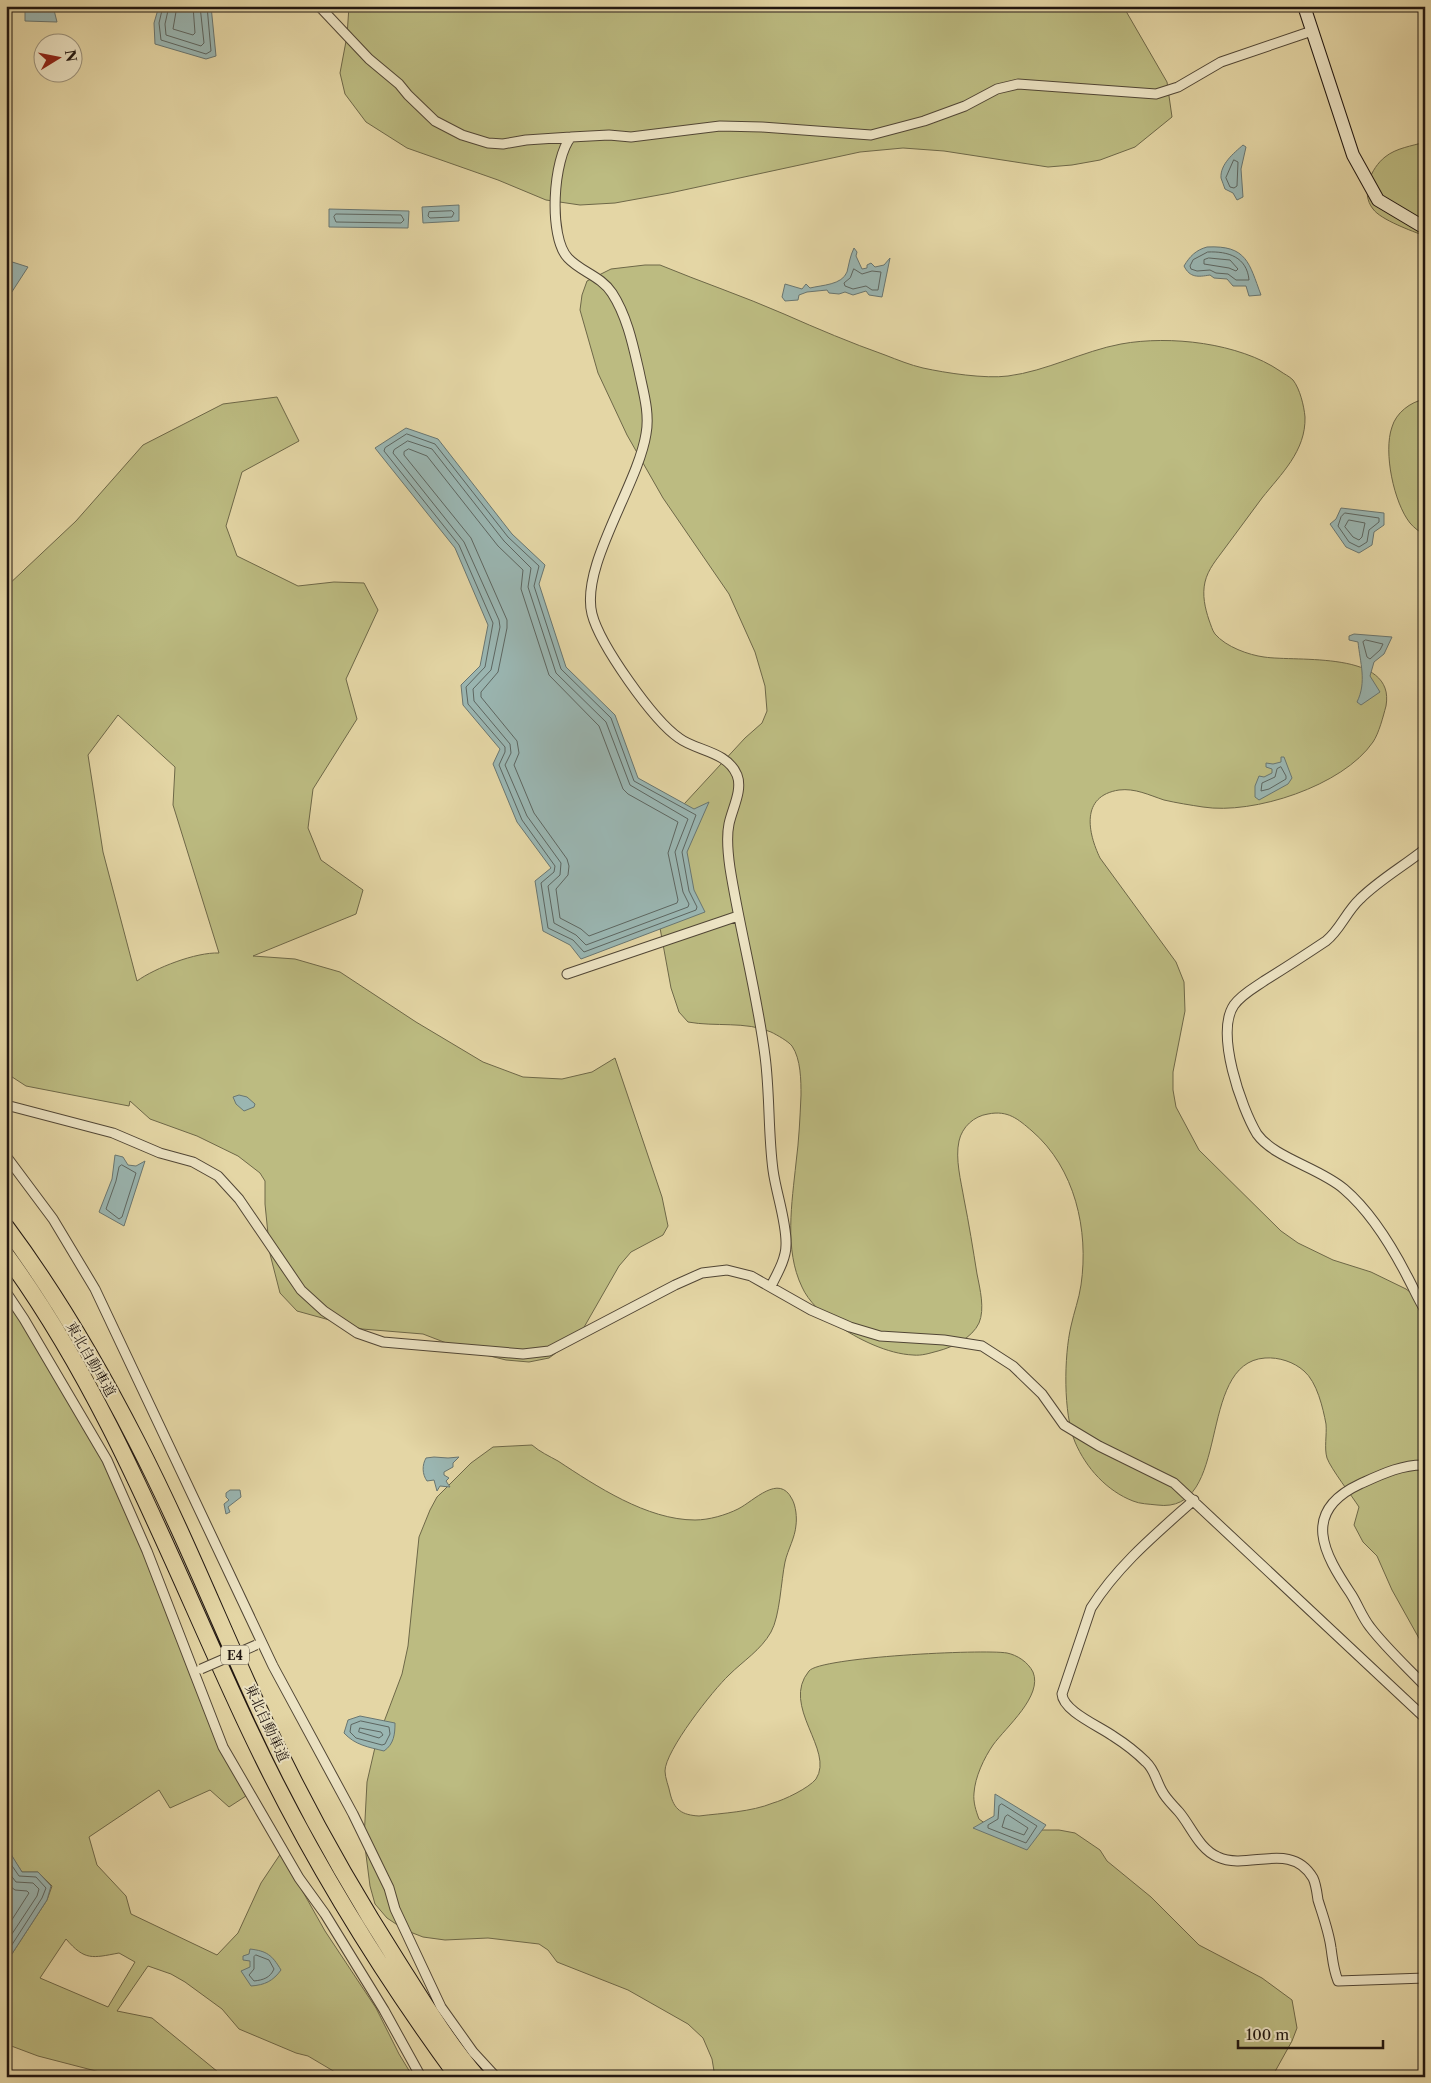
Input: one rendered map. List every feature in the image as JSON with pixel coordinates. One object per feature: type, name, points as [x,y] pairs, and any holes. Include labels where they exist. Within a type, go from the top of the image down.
[{"type":"highway","name":"東北自動車道","points":[[6,1227],[57,1301],[93,1360],[137,1441],[265,1722],[316,1824],[369,1918],[424,2002],[477,2077]]},
{"type":"highway","name":"東北自動車道","points":[[6,1255],[43,1310],[78,1368],[122,1448],[172,1554],[249,1729],[301,1831],[359,1933],[410,2012],[458,2077]]},
{"type":"street","points":[[319,6],[370,59],[399,84],[414,102],[435,121],[476,140],[503,144],[526,140],[572,137],[609,135],[631,137],[720,126],[762,127],[871,135],[924,121],[966,106],[997,89],[1018,84],[1156,94],[1178,87],[1222,62],[1312,31]]},
{"type":"street","points":[[1304,6],[1353,155],[1378,200],[1425,228]]},
{"type":"street","points":[[572,137],[567,142],[560,158],[556,198],[557,235],[562,250],[569,260],[601,281],[617,301],[627,325],[636,356],[645,397],[648,422],[638,462],[594,574],[590,597],[591,611],[598,630],[615,659],[664,725],[680,739],[719,757],[729,764],[737,775],[738,790],[728,827],[729,865],[765,1055],[772,1168],[786,1238],[785,1256],[771,1286]]},
{"type":"street","points":[[1425,848],[1358,900],[1342,920],[1333,936],[1242,997],[1231,1010],[1228,1024],[1229,1051],[1234,1076],[1261,1140],[1279,1152],[1333,1180],[1360,1204],[1388,1244],[1425,1310]]},
{"type":"street","points":[[567,974],[738,916]]},
{"type":"street","points":[[6,1105],[113,1134],[160,1153],[193,1162],[218,1176],[239,1199],[302,1290],[324,1311],[356,1334],[383,1342],[523,1354],[549,1351],[675,1285],[702,1273],[727,1270],[751,1276],[811,1310],[850,1327],[880,1336],[944,1340],[982,1346],[1013,1366],[1042,1394],[1064,1426],[1099,1446],[1174,1483],[1425,1718]]},
{"type":"street","points":[[6,1156],[52,1219],[95,1289],[259,1642],[353,1814],[389,1888],[395,1909],[441,2007],[473,2052],[496,2077]]},
{"type":"street","points":[[6,1292],[108,1460],[197,1669],[223,1747],[299,1878],[384,2010],[421,2077]]},
{"type":"street","points":[[1425,1465],[1416,1465],[1381,1474],[1354,1487],[1339,1498],[1327,1512],[1322,1535],[1324,1548],[1331,1564],[1370,1627],[1425,1686]]},
{"type":"street","points":[[1194,1500],[1136,1551],[1097,1597],[1091,1608],[1062,1698],[1078,1715],[1115,1737],[1147,1763],[1155,1773],[1160,1789],[1167,1800],[1180,1813],[1208,1851],[1218,1857],[1232,1861],[1275,1858],[1290,1859],[1313,1878],[1331,1948],[1332,1967],[1338,1981],[1425,1978]]},
{"type":"street","points":[[197,1669],[259,1642]]},
{"type":"shaded area","points":[[349,6],[1123,6],[1167,82],[1172,117],[1135,147],[1100,160],[1072,165],[1048,167],[944,151],[903,148],[860,152],[615,203],[580,205],[546,200],[498,180],[407,148],[366,122],[345,94],[340,73],[347,36]]},
{"type":"shaded area","points":[[1425,142],[1425,236],[1397,225],[1377,213],[1369,203],[1367,188],[1375,168],[1385,157],[1399,149]]},
{"type":"shaded area","points":[[660,265],[753,301],[860,346],[918,367],[932,370],[977,376],[1008,376],[1037,370],[1093,351],[1121,344],[1140,341],[1182,341],[1225,348],[1263,361],[1291,379],[1298,388],[1305,417],[1304,429],[1297,451],[1211,568],[1206,577],[1204,587],[1206,611],[1215,634],[1225,643],[1245,652],[1264,657],[1341,662],[1360,667],[1376,675],[1385,688],[1386,706],[1377,734],[1373,742],[1359,758],[1341,772],[1296,794],[1271,802],[1223,808],[1184,804],[1136,791],[1119,790],[1106,794],[1098,800],[1090,817],[1090,827],[1100,858],[1176,962],[1184,982],[1185,1011],[1173,1072],[1173,1090],[1176,1107],[1199,1150],[1281,1231],[1298,1243],[1333,1260],[1371,1272],[1406,1289],[1425,1303],[1425,1649],[1392,1590],[1377,1556],[1363,1542],[1354,1525],[1359,1507],[1327,1458],[1326,1424],[1319,1396],[1309,1376],[1296,1365],[1281,1359],[1265,1358],[1243,1366],[1229,1384],[1220,1409],[1206,1464],[1196,1487],[1181,1502],[1157,1505],[1136,1502],[1123,1497],[1106,1485],[1091,1469],[1080,1452],[1071,1430],[1066,1384],[1069,1338],[1080,1290],[1083,1264],[1083,1243],[1076,1201],[1069,1181],[1047,1146],[1032,1131],[1012,1116],[995,1113],[978,1117],[969,1123],[959,1141],[959,1170],[982,1305],[979,1323],[972,1333],[950,1347],[926,1354],[913,1355],[893,1352],[863,1340],[831,1321],[812,1303],[802,1287],[796,1273],[791,1242],[791,1210],[799,1137],[801,1095],[800,1070],[795,1051],[785,1040],[771,1032],[751,1026],[688,1022],[679,1012],[671,988],[658,917],[661,829],[745,738],[762,723],[767,711],[765,686],[755,652],[729,594],[663,498],[627,435],[598,373],[580,310],[582,295],[587,281],[611,269]]},
{"type":"shaded area","points":[[277,397],[299,441],[242,472],[226,526],[237,556],[298,586],[334,582],[364,583],[378,610],[346,679],[357,719],[313,789],[308,828],[321,860],[363,890],[356,914],[253,956],[295,959],[340,972],[416,1022],[483,1062],[523,1077],[562,1079],[592,1072],[615,1058],[662,1197],[668,1226],[663,1235],[631,1252],[619,1266],[579,1336],[549,1358],[529,1362],[506,1360],[462,1349],[423,1334],[362,1329],[297,1311],[280,1293],[270,1254],[265,1204],[265,1181],[260,1173],[238,1156],[197,1136],[150,1119],[130,1101],[129,1106],[26,1086],[6,1073],[6,587],[76,521],[143,445],[223,404]],"holes":[[[118,715],[175,767],[173,805],[219,953],[199,955],[176,962],[154,971],[137,981],[103,852],[88,755]]]},
{"type":"shaded area","points":[[1425,399],[1425,535],[1410,523],[1399,503],[1392,477],[1389,450],[1392,427],[1397,417],[1409,405]]},
{"type":"shaded area","points":[[6,1297],[105,1460],[143,1549],[220,1747],[246,1796],[229,1807],[210,1790],[170,1808],[159,1790],[89,1837],[97,1865],[126,1896],[131,1914],[217,1955],[238,1933],[261,1883],[281,1853],[325,1931],[376,2008],[413,2077],[334,2075],[335,2072],[308,2056],[296,2053],[239,2029],[222,2009],[185,1982],[171,1974],[148,1966],[117,2011],[152,2018],[218,2072],[229,2077],[119,2077],[38,2056],[6,2044],[6,1963],[47,1900],[52,1886],[38,1872],[22,1872],[9,1852],[6,1852]],"holes":[[[66,1939],[78,1951],[90,1956],[95,1957],[119,1953],[135,1962],[108,2007],[40,1978]]]},
{"type":"shaded area","points":[[532,1445],[605,1491],[641,1508],[677,1518],[700,1520],[723,1515],[738,1509],[766,1491],[773,1489],[780,1488],[787,1492],[792,1499],[796,1516],[795,1530],[785,1562],[778,1608],[771,1632],[757,1650],[729,1675],[712,1694],[681,1736],[667,1762],[666,1779],[672,1799],[676,1807],[683,1813],[699,1816],[737,1812],[764,1806],[802,1790],[816,1779],[820,1767],[819,1755],[803,1713],[801,1699],[802,1684],[809,1671],[820,1666],[841,1662],[903,1655],[992,1652],[1015,1655],[1025,1662],[1033,1672],[1035,1681],[1033,1691],[1022,1711],[993,1745],[980,1768],[974,1796],[979,1819],[986,1824],[1075,1833],[1100,1850],[1107,1861],[1151,1897],[1199,1945],[1262,1978],[1292,2000],[1297,2028],[1272,2077],[715,2077],[712,2059],[703,2038],[688,2024],[628,1990],[557,1962],[548,1950],[539,1944],[488,1938],[445,1940],[423,1937],[405,1930],[387,1918],[375,1904],[370,1886],[364,1839],[367,1782],[376,1743],[402,1674],[408,1646],[419,1537],[437,1497],[471,1463],[493,1447]]},
{"type":"water","points":[[25,6],[53,6],[57,22],[25,21]]},
{"type":"water","points":[[159,6],[211,6],[216,56],[206,59],[155,44],[154,23]]},
{"type":"water","points":[[1243,145],[1246,147],[1241,169],[1243,197],[1237,200],[1233,193],[1225,189],[1221,173],[1228,159]]},
{"type":"water","points":[[459,205],[459,221],[423,223],[422,207]]},
{"type":"water","points":[[329,209],[409,211],[408,228],[329,227]]},
{"type":"water","points":[[1207,247],[1231,249],[1244,258],[1249,265],[1261,295],[1249,296],[1246,286],[1233,286],[1227,279],[1214,278],[1210,275],[1195,276],[1189,273],[1184,266],[1186,262],[1196,252]]},
{"type":"water","points":[[854,248],[862,269],[867,268],[867,265],[871,263],[875,267],[884,265],[890,258],[882,297],[869,295],[866,291],[853,295],[845,292],[839,294],[829,293],[827,290],[807,292],[799,295],[798,300],[785,301],[782,297],[785,284],[802,289],[806,284],[810,288],[841,280],[847,272]]},
{"type":"water","points":[[6,260],[28,267],[6,301]]},
{"type":"water","points":[[406,428],[438,439],[512,534],[545,565],[539,584],[566,667],[615,715],[638,778],[694,809],[709,802],[687,852],[694,890],[705,912],[581,959],[570,945],[543,931],[535,881],[551,868],[517,822],[493,764],[500,749],[463,705],[461,685],[480,666],[488,625],[455,548],[375,448]]},
{"type":"water","points":[[1341,508],[1384,513],[1384,525],[1374,532],[1372,545],[1359,553],[1346,547],[1330,524],[1336,519]]},
{"type":"water","points":[[1354,634],[1392,637],[1384,654],[1374,662],[1370,676],[1380,692],[1361,705],[1357,702],[1362,687],[1358,642],[1349,640],[1349,636]]},
{"type":"water","points":[[1281,757],[1284,757],[1292,778],[1288,784],[1259,800],[1255,797],[1255,786],[1259,776],[1264,777],[1272,773],[1272,769],[1266,767],[1266,763],[1281,762]]},
{"type":"water","points":[[239,1095],[247,1097],[255,1104],[254,1107],[244,1111],[236,1104],[233,1097]]},
{"type":"water","points":[[115,1155],[123,1157],[128,1165],[136,1166],[145,1161],[124,1226],[99,1212],[112,1179]]},
{"type":"water","points":[[459,1457],[453,1463],[453,1467],[444,1472],[444,1475],[449,1478],[446,1481],[450,1487],[440,1486],[437,1491],[434,1480],[427,1481],[423,1470],[426,1458]]},
{"type":"water","points":[[230,1490],[240,1490],[241,1497],[228,1507],[230,1512],[226,1514],[224,1504],[229,1500],[226,1497],[226,1493]]},
{"type":"water","points":[[360,1716],[395,1723],[393,1738],[390,1745],[384,1751],[357,1743],[344,1733],[348,1720]]},
{"type":"water","points":[[995,1794],[1046,1825],[1027,1850],[973,1828],[994,1816]]},
{"type":"water","points":[[9,1851],[22,1872],[38,1872],[51,1886],[47,1900],[6,1963],[6,1852]]},
{"type":"water","points":[[250,1949],[261,1951],[272,1957],[278,1965],[281,1970],[272,1980],[260,1985],[251,1986],[241,1971],[250,1967],[250,1961],[243,1960],[243,1956],[249,1954]]}]
